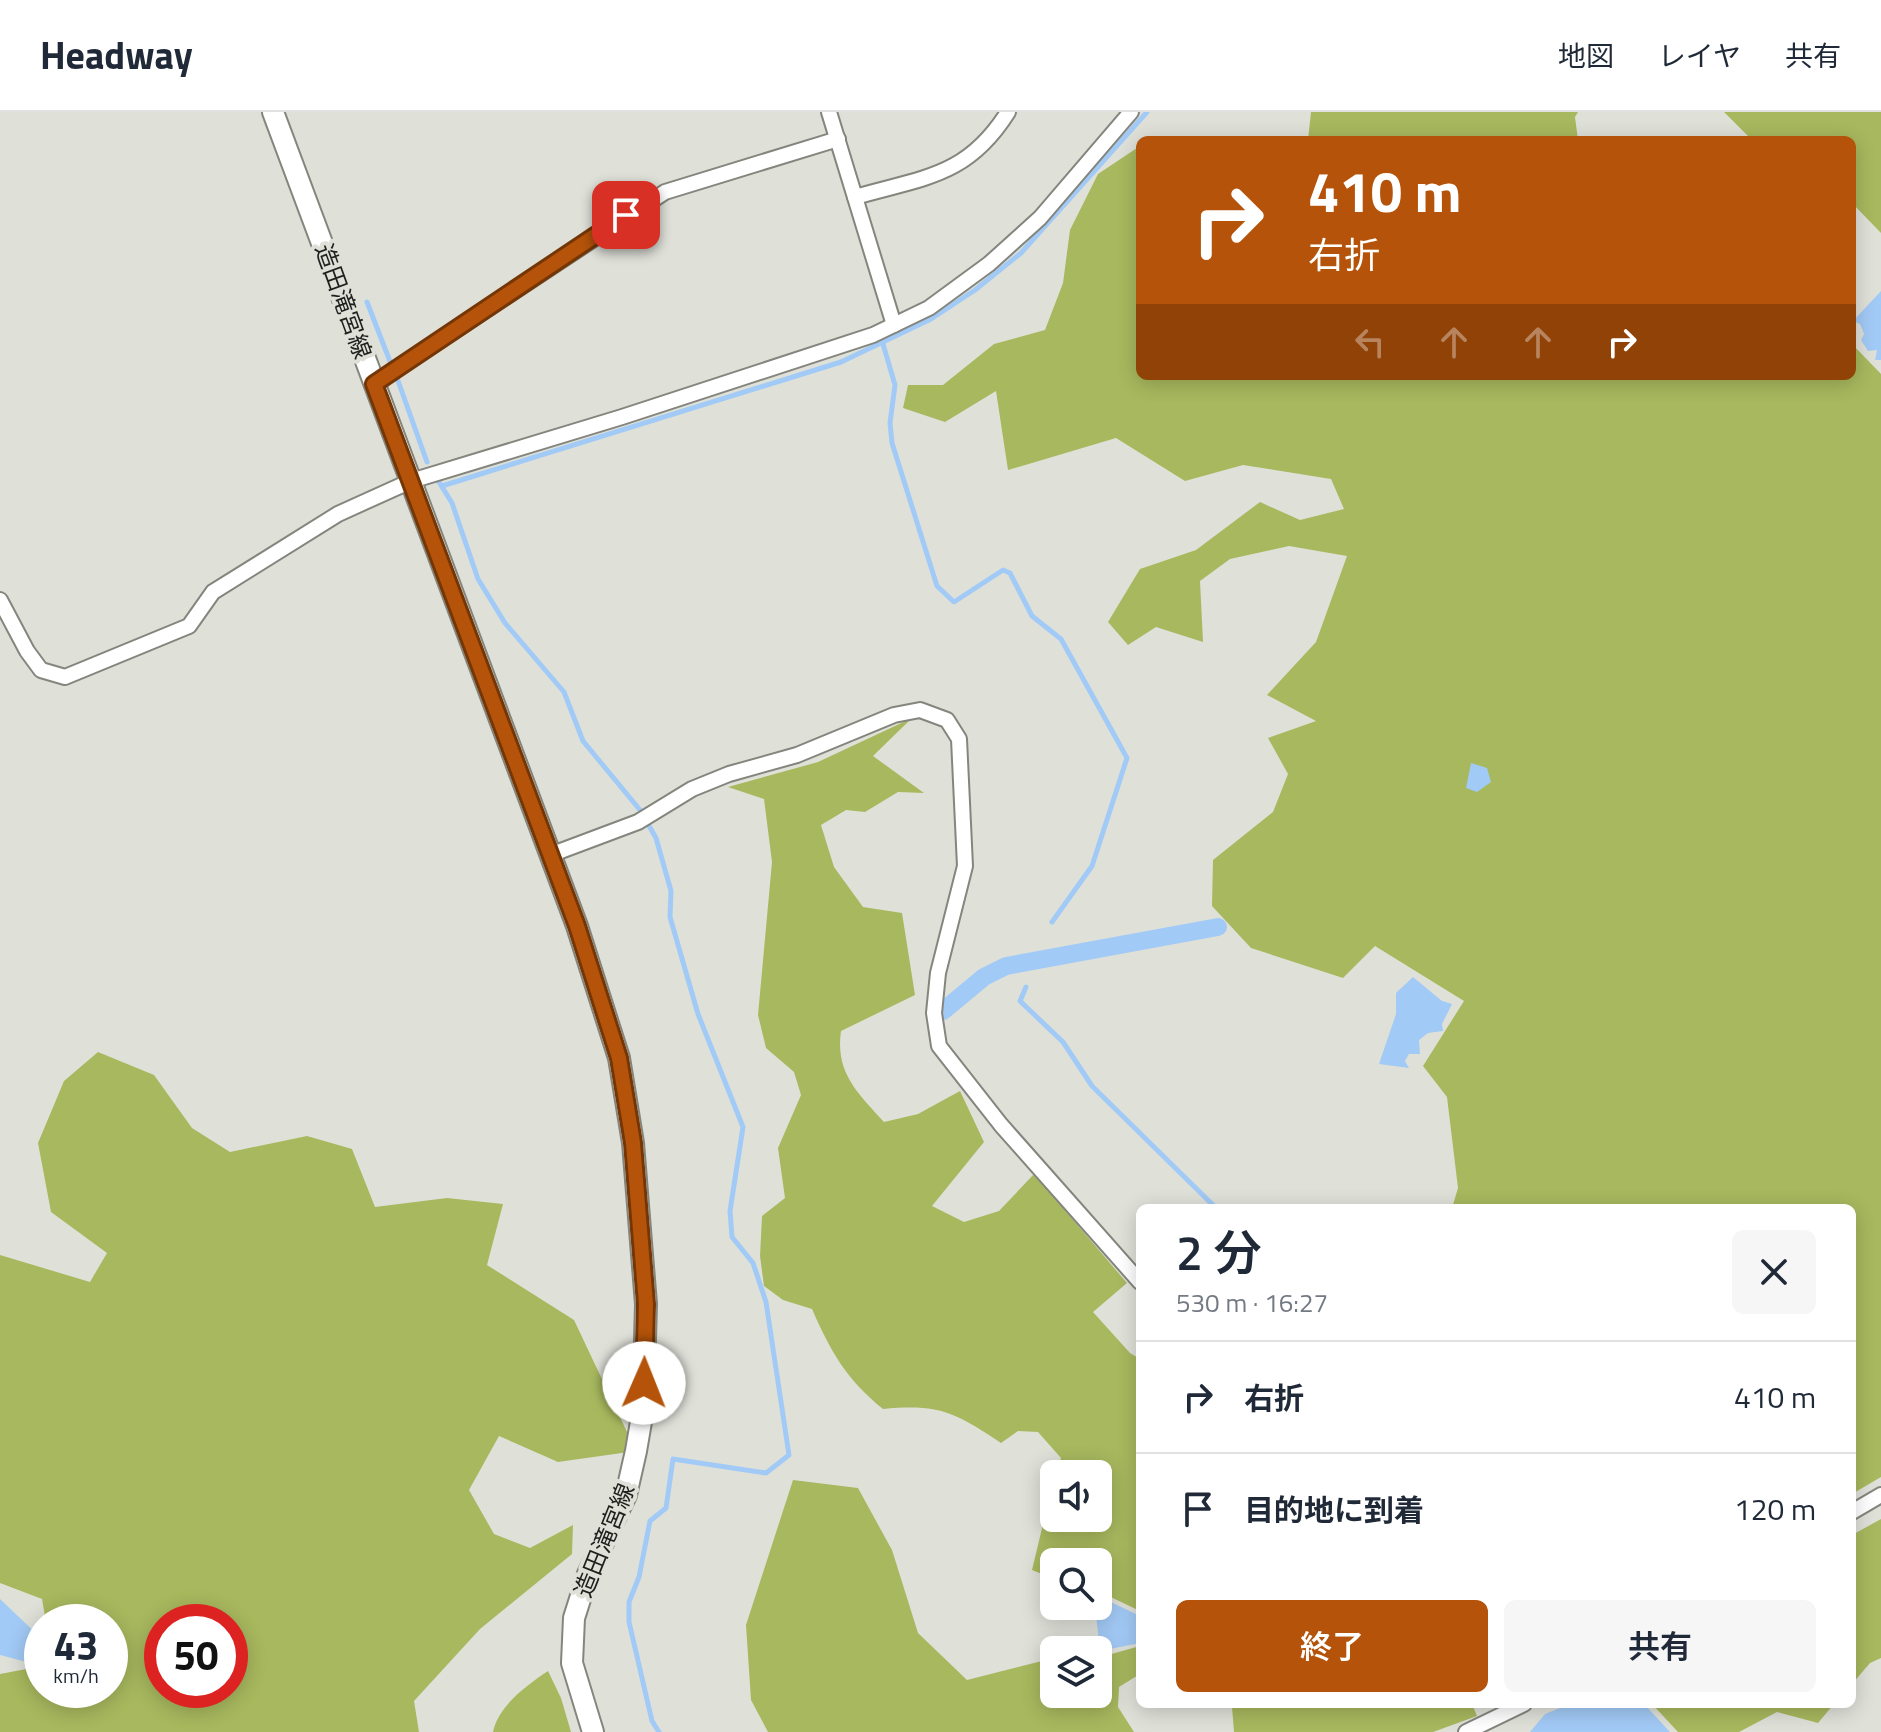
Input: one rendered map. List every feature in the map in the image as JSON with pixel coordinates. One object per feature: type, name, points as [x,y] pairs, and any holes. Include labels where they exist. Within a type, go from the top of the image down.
[{"type":"main road","name":"造田滝宮線","points":[[273,112],[550,855],[619,1058],[633,1143],[646,1304],[643,1410],[626,1495],[588,1574],[574,1618],[572,1663],[593,1732]]},
{"type":"street","points":[[829,112],[894,325]]},
{"type":"street","points":[[855,197],[957,167],[989,142],[1008,112]]},
{"type":"street","points":[[0,600],[41,670],[65,677],[189,626],[213,592],[338,514],[411,481],[622,417],[873,335],[929,308],[989,264],[1040,218],[1131,112]]},
{"type":"street","points":[[374,384],[656,196],[838,139]]},
{"type":"street","points":[[550,855],[646,819],[692,789],[729,774],[797,755],[894,715],[920,710],[947,720],[959,739],[965,866],[938,973],[934,1013],[939,1046],[1001,1125],[1136,1277]]},
{"type":"street","points":[[1856,1510],[1881,1495]]},
{"type":"street","points":[[1466,1732],[1500,1711]]},
{"type":"green space","points":[[1311,112],[1578,112],[1575,117],[1577,136],[1308,136]]},
{"type":"green space","points":[[1724,112],[1881,112],[1881,233],[1856,207],[1856,136],[1748,136]]},
{"type":"green space","points":[[1136,149],[1136,380],[1856,380],[1856,348],[1881,374],[1881,1477],[1856,1492],[1856,1204],[1453,1204],[1458,1188],[1447,1097],[1423,1066],[1464,1001],[1375,946],[1343,978],[1251,948],[1212,906],[1213,860],[1273,812],[1288,774],[1268,738],[1316,721],[1267,695],[1316,642],[1347,556],[1289,546],[1230,559],[1200,581],[1203,642],[1156,627],[1128,645],[1108,622],[1140,569],[1196,550],[1260,502],[1300,520],[1344,509],[1331,479],[1243,465],[1185,481],[1116,438],[1008,470],[996,391],[945,422],[903,408],[908,385],[943,385],[994,344],[1045,330],[1063,283],[1070,230],[1098,174]]},
{"type":"green space","points":[[912,718],[873,756],[924,793],[898,792],[865,812],[846,810],[821,825],[834,867],[863,907],[902,913],[915,995],[841,1031],[840,1046],[845,1071],[884,1122],[918,1114],[960,1091],[984,1142],[932,1206],[964,1222],[999,1211],[1034,1174],[1127,1283],[1093,1312],[1136,1357],[1136,1609],[1112,1598],[1112,1548],[1040,1548],[1040,1573],[1032,1570],[1041,1532],[1112,1532],[1112,1460],[1060,1460],[1038,1432],[1018,1431],[1001,1443],[946,1412],[919,1408],[883,1409],[859,1387],[841,1364],[812,1309],[783,1300],[764,1286],[760,1256],[762,1216],[785,1198],[778,1148],[801,1095],[794,1072],[766,1048],[758,1015],[772,862],[764,799],[728,787],[818,762]]},
{"type":"green space","points":[[98,1052],[154,1075],[192,1128],[230,1152],[307,1136],[352,1149],[375,1207],[447,1198],[503,1204],[487,1265],[574,1320],[636,1451],[558,1462],[499,1436],[469,1490],[494,1534],[530,1548],[573,1525],[572,1554],[480,1629],[414,1701],[419,1732],[0,1732],[0,1674],[24,1669],[24,1708],[128,1708],[128,1604],[43,1604],[42,1599],[0,1583],[0,1255],[90,1282],[107,1253],[51,1212],[38,1143],[64,1081]]},
{"type":"green space","points":[[793,1480],[858,1488],[892,1550],[918,1633],[967,1680],[1040,1662],[1040,1708],[1112,1708],[1112,1654],[1136,1647],[1136,1676],[1119,1687],[1118,1707],[1134,1732],[768,1732],[751,1700],[746,1625]]},
{"type":"green space","points":[[1881,1519],[1881,1658],[1870,1663],[1856,1679],[1856,1533]]},
{"type":"green space","points":[[548,1671],[561,1698],[571,1732],[493,1732],[507,1705]]},
{"type":"green space","points":[[1232,1708],[1474,1708],[1477,1716],[1433,1732],[1234,1732]]},
{"type":"green space","points":[[1656,1708],[1831,1708],[1818,1723],[1777,1712],[1739,1732],[1678,1732]]},
{"type":"water","points":[[1881,291],[1881,360],[1875,360],[1877,350],[1868,351],[1861,340],[1864,334],[1856,318]]},
{"type":"water","points":[[1471,763],[1487,768],[1491,782],[1477,792],[1466,788]]},
{"type":"water","points":[[1413,977],[1442,1001],[1452,1004],[1442,1024],[1443,1031],[1428,1033],[1419,1040],[1420,1054],[1409,1054],[1405,1061],[1409,1068],[1379,1064],[1396,1014],[1396,993]]},
{"type":"water","points":[[0,1599],[24,1622],[24,1661],[0,1655]]},
{"type":"water","points":[[1112,1603],[1136,1614],[1136,1644],[1112,1649],[1112,1636],[1098,1636],[1097,1620],[1112,1620]]},
{"type":"water","points":[[1560,1708],[1648,1708],[1670,1732],[1530,1732],[1545,1714]]},
{"type":"waterway","points":[[442,486],[841,362],[931,319],[975,290],[1021,253],[1147,112]]},
{"type":"waterway","points":[[367,302],[391,364]]},
{"type":"waterway","points":[[883,344],[895,385],[890,423],[892,443],[937,586],[954,602],[1003,570],[1010,573],[1032,616],[1061,639],[1127,758],[1092,866],[1052,922]]},
{"type":"waterway","points":[[397,378],[427,462]]},
{"type":"waterway","points":[[439,482],[452,503],[478,579],[505,623],[564,692],[583,741],[640,810],[656,838],[671,891],[670,917],[698,1014],[743,1127],[730,1211],[732,1237],[753,1263],[766,1302],[789,1455],[766,1473],[673,1459],[666,1508],[650,1521],[639,1577],[629,1602],[629,1622],[652,1721],[659,1732]]},
{"type":"waterway","points":[[943,1011],[984,977],[1006,966],[1218,927]]},
{"type":"waterway","points":[[1026,987],[1020,1001],[1063,1042],[1092,1086],[1212,1204]]},
{"type":"route","points":[[626,215],[374,384],[577,926],[619,1058],[633,1143],[646,1304],[644,1383]]}]
